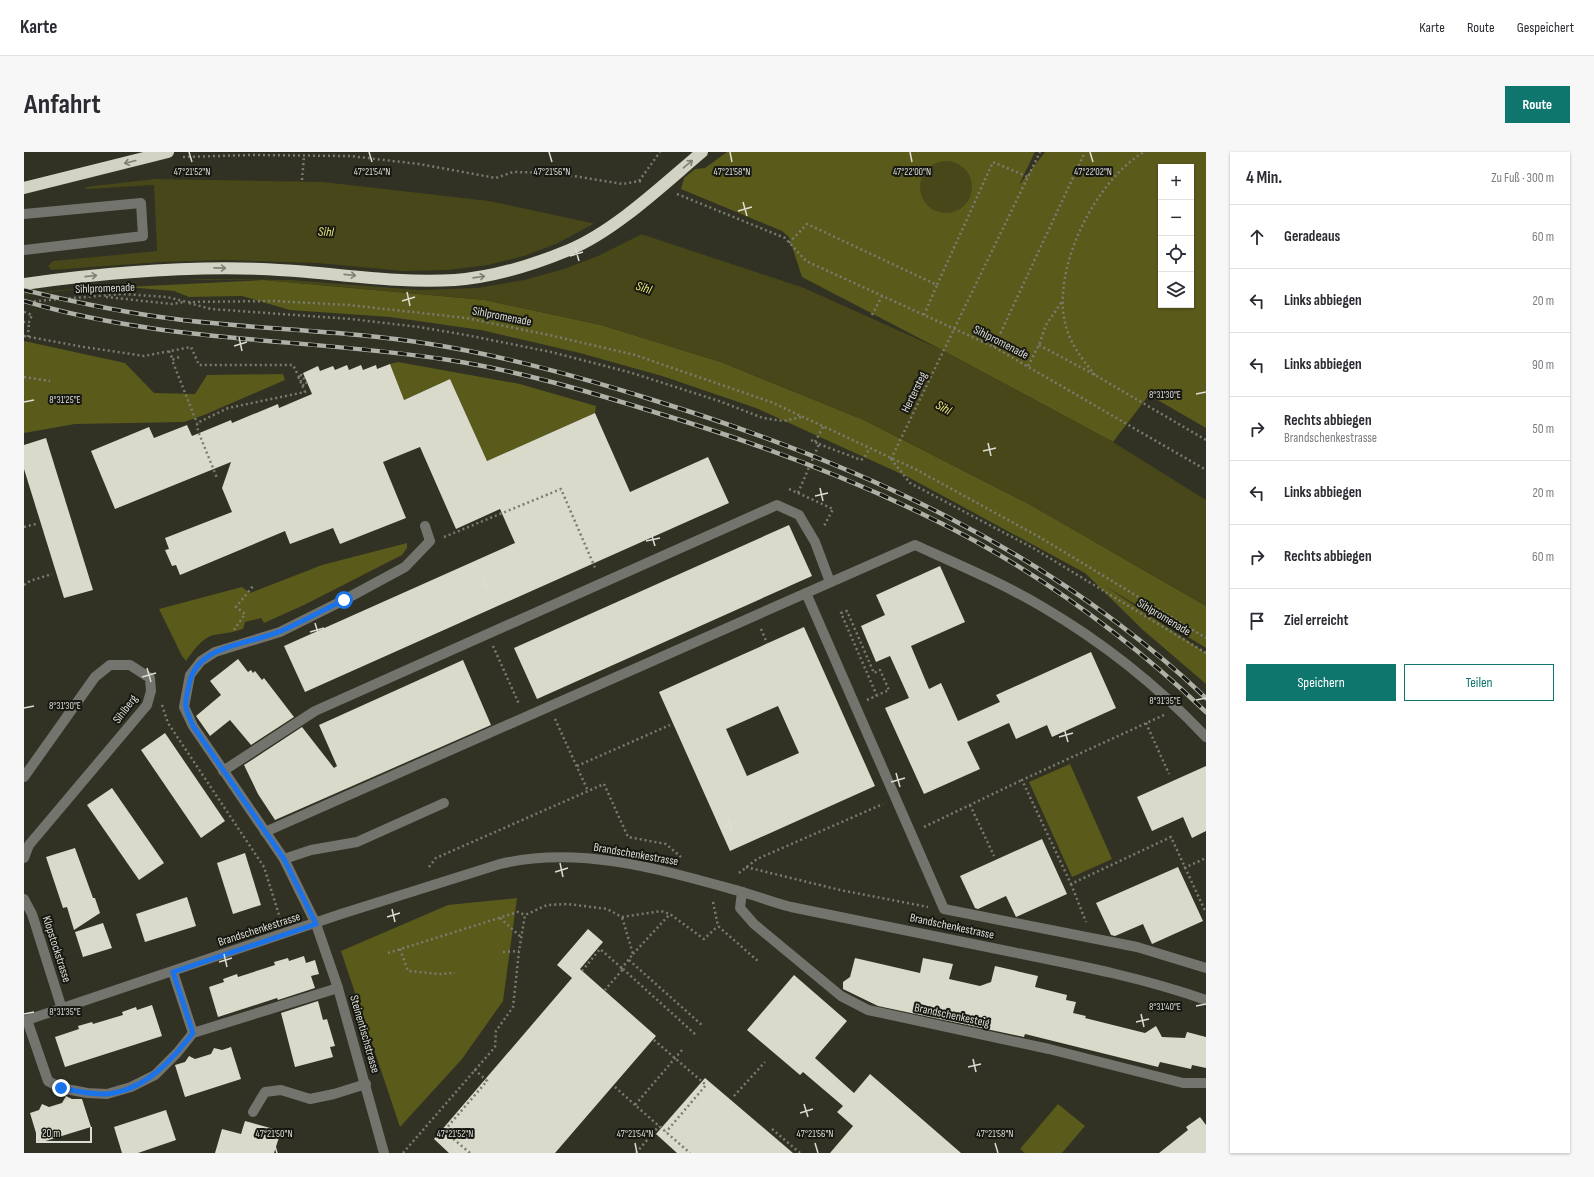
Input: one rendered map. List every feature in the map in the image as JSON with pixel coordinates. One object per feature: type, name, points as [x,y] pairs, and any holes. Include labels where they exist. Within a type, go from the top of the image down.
[{"type":"highway","points":[[24,188],[168,152]]},
{"type":"highway","points":[[24,284],[132,271],[200,267],[318,272],[403,280],[457,280],[487,276],[531,264],[571,249],[613,225],[702,152]]},
{"type":"street","points":[[24,214],[141,203],[143,236],[24,250]]},
{"type":"street","points":[[223,770],[316,710],[488,635],[777,505],[799,515],[815,542],[830,582]]},
{"type":"street","points":[[425,526],[430,541]]},
{"type":"street","name":"Steinentischstrasse","points":[[384,1153],[338,988],[316,924],[284,859],[193,726],[184,707],[190,675],[201,661],[215,652],[280,632],[344,600],[406,567],[430,541]]},
{"type":"street","points":[[265,832],[915,545],[991,579],[1041,606],[1105,648],[1178,708],[1206,737]]},
{"type":"street","points":[[806,593],[944,909],[1137,947],[1206,968]]},
{"type":"street","name":"Sihlberg","points":[[24,777],[95,677],[110,665],[130,665],[150,678],[151,691],[147,705],[29,845],[24,858]]},
{"type":"street","points":[[284,859],[311,850],[357,842],[444,803]]},
{"type":"street","name":"Brandschenkestrasse","points":[[26,1020],[500,864],[518,860],[558,857],[605,860],[678,875],[742,892],[785,906],[1079,966],[1181,992],[1206,1000]]},
{"type":"street","name":"Brandschenkesteig","points":[[742,892],[740,908],[754,924],[841,996],[868,1010],[1049,1049],[1183,1083],[1206,1083]]},
{"type":"street","name":"Klopstockstrasse","points":[[24,899],[32,914],[62,1009]]},
{"type":"street","points":[[173,972],[193,1033]]},
{"type":"street","points":[[26,1020],[48,1081],[61,1088],[88,1093],[108,1094],[125,1089],[155,1075],[177,1053],[193,1033],[338,988]]},
{"type":"street","points":[[253,1112],[265,1092],[281,1090],[310,1099],[334,1094],[366,1084]]},
{"type":"path","points":[[639,181],[660,152]]},
{"type":"path","name":"Hertersteg","points":[[891,459],[1040,152]]},
{"type":"path","points":[[994,347],[1085,152]]},
{"type":"path","points":[[1135,152],[1135,158]]},
{"type":"path","points":[[1095,375],[1080,357],[1071,341],[1065,322],[1063,299],[1066,273],[1076,238],[1093,208],[1109,184],[1135,158],[1144,152]]},
{"type":"path","points":[[251,155],[350,156],[412,163],[496,178]]},
{"type":"path","points":[[302,180],[304,156]]},
{"type":"path","points":[[924,315],[993,162],[1028,177]]},
{"type":"path","points":[[789,243],[807,224],[937,285]]},
{"type":"path","name":"Sihlpromenade","points":[[785,238],[806,261],[994,347],[1206,470]]},
{"type":"path","name":"Sihlpromenade","points":[[24,302],[123,294],[167,297],[210,309],[351,319],[419,327],[550,352],[632,373],[720,401],[763,418],[784,421],[801,416]]},
{"type":"path","points":[[872,315],[882,296]]},
{"type":"path","points":[[1028,366],[1046,325],[1063,299]]},
{"type":"path","points":[[122,300],[172,304],[187,302]]},
{"type":"path","name":"Sihlpromenade","points":[[187,302],[273,301],[349,305],[466,318],[550,335],[635,355],[771,402],[917,470],[1041,538],[1206,638]]},
{"type":"path","points":[[24,312],[32,315],[28,337]]},
{"type":"path","points":[[24,322],[30,322]]},
{"type":"path","points":[[24,336],[144,356],[191,347],[199,365],[294,364],[299,377],[303,385],[307,384],[302,374],[298,376],[305,392],[228,408],[197,423]]},
{"type":"path","points":[[1038,345],[1095,375],[1206,440]]},
{"type":"path","points":[[169,351],[172,360],[179,357],[172,360],[196,419],[198,431],[217,478]]},
{"type":"path","points":[[24,377],[50,381]]},
{"type":"path","points":[[823,427],[816,442],[809,439],[819,444],[861,460],[870,448]]},
{"type":"path","points":[[798,493],[819,444]]},
{"type":"path","name":"Sihlpromenade","points":[[891,459],[910,483],[1033,548],[1206,653]]},
{"type":"path","points":[[430,541],[452,535],[561,489],[602,584]]},
{"type":"path","points":[[789,489],[831,506],[833,509],[815,542]]},
{"type":"path","points":[[24,527],[36,524]]},
{"type":"path","points":[[24,586],[30,581],[52,574]]},
{"type":"path","points":[[231,647],[228,638],[245,614],[236,607],[253,586]]},
{"type":"path","points":[[847,611],[874,673],[880,670],[889,690],[878,695],[841,613],[847,611]]},
{"type":"path","points":[[488,635],[525,716]]},
{"type":"path","points":[[549,706],[588,792]]},
{"type":"path","points":[[939,820],[1178,708]]},
{"type":"path","points":[[168,723],[264,867],[280,918]]},
{"type":"path","points":[[1146,723],[1169,774]]},
{"type":"path","points":[[577,766],[670,725]]},
{"type":"path","points":[[1022,780],[1071,884],[1092,937]]},
{"type":"path","points":[[429,867],[436,858],[604,784],[628,837],[666,844],[681,857]]},
{"type":"path","points":[[739,873],[757,859],[896,798]]},
{"type":"path","points":[[970,805],[994,856]]},
{"type":"path","points":[[1071,884],[1171,837],[1206,913]]},
{"type":"path","points":[[1184,868],[1206,858]]},
{"type":"path","points":[[746,867],[840,890],[944,909]]},
{"type":"path","points":[[713,902],[718,926],[760,962]]},
{"type":"path","points":[[388,953],[518,912],[525,915],[547,905],[568,904],[607,909],[622,917],[661,911],[670,914],[704,939],[718,926]]},
{"type":"path","points":[[623,969],[605,989],[633,954],[670,914]]},
{"type":"path","points":[[403,1153],[495,1046],[496,1031],[513,1007],[519,951],[525,915]]},
{"type":"path","points":[[622,917],[633,954]]},
{"type":"path","points":[[499,918],[521,937]]},
{"type":"path","points":[[400,949],[408,971],[440,974],[454,973]]},
{"type":"path","points":[[582,971],[600,949],[696,1035]]},
{"type":"path","points":[[503,952],[519,951]]},
{"type":"path","points":[[629,960],[703,1026]]},
{"type":"path","points":[[654,1040],[706,1085],[666,1132]]},
{"type":"path","points":[[635,1105],[682,1050]]},
{"type":"path","points":[[734,1096],[765,1062]]},
{"type":"path","points":[[470,1153],[444,1131],[487,1080],[474,1069]]},
{"type":"path","points":[[615,1087],[690,1153]]},
{"type":"path","points":[[636,1153],[659,1126]]},
{"type":"path","points":[[772,1129],[800,1153]]},
{"type":"shaded area","points":[[727,152],[1035,152],[1019,185],[1045,152],[1206,152],[1206,428],[1149,395],[1113,442],[802,277],[789,237],[782,231],[681,189],[684,178],[695,169],[705,168]]},
{"type":"shaded area","points":[[264,280],[485,300],[601,325],[721,362],[864,420],[1029,504],[1206,606],[1206,648],[1102,584],[1206,653],[1206,684],[1143,630],[1085,573],[908,477],[756,408],[662,376],[580,353],[481,330],[390,317],[290,310],[242,296],[189,297],[174,291],[126,287]]},
{"type":"shaded area","points":[[24,341],[125,363],[154,393],[195,394],[207,375],[283,374],[285,380],[204,415],[184,422],[75,424],[24,433]]},
{"type":"shaded area","points":[[398,362],[520,384],[596,406],[595,413],[487,461],[450,379],[399,402],[402,395],[390,364]]},
{"type":"shaded area","points":[[407,543],[407,548],[402,555],[304,605],[264,623],[261,618],[245,622],[243,629],[210,636],[198,645],[186,661],[182,656],[159,609],[242,587],[250,593],[322,565]]},
{"type":"shaded area","points":[[1070,764],[1112,859],[1072,877],[1029,782]]},
{"type":"shaded area","points":[[517,898],[503,1001],[462,1059],[400,1127],[341,951],[448,905]]},
{"type":"shaded area","points":[[1058,1104],[1085,1126],[1062,1153],[1025,1153],[1020,1149]]},
{"type":"water","points":[[946,161],[956,163],[964,169],[970,177],[972,187],[970,197],[964,205],[956,211],[946,213],[936,211],[928,205],[922,197],[920,187],[922,177],[928,169],[936,163]]},
{"type":"water","name":"Sihl","points":[[155,179],[323,182],[489,201],[638,233],[804,288],[942,350],[1113,442],[1206,500],[1206,606],[1029,504],[864,420],[721,362],[601,325],[485,300],[264,280],[160,280],[24,295],[24,194]]},
{"type":"pier","points":[[85,185],[85,188],[88,189],[154,185],[157,251],[53,261],[48,266],[51,270],[160,262],[225,260],[317,263],[403,271],[448,270],[488,265],[524,256],[556,244],[597,222],[644,233],[598,256],[564,269],[524,280],[477,288],[419,290],[290,280],[204,279],[128,283],[24,294],[24,192]]},
{"type":"building","points":[[390,364],[404,400],[450,379],[487,461],[595,413],[630,492],[708,457],[729,503],[305,692],[284,646],[515,543],[500,509],[456,529],[420,447],[383,462],[406,518],[340,544],[333,528],[290,544],[285,531],[180,575],[176,565],[172,566],[165,550],[169,549],[165,538],[232,512],[222,488],[231,462],[115,509],[91,451],[149,427],[154,438],[187,425],[192,436],[231,420],[232,423],[278,404],[279,408],[312,394],[303,373],[318,366],[320,371],[333,366],[335,370],[347,365],[349,370],[361,365],[363,370],[376,365],[377,369]]},
{"type":"building","points":[[46,438],[93,590],[64,598],[24,469],[24,445]]},
{"type":"building","points":[[789,525],[812,576],[537,699],[514,648]]},
{"type":"building","points":[[940,566],[965,622],[911,646],[929,689],[941,683],[958,721],[1000,702],[996,695],[1091,652],[1116,708],[1052,737],[1047,725],[1016,739],[1009,723],[967,742],[980,769],[924,794],[885,708],[909,698],[890,656],[876,662],[861,626],[885,615],[876,595]]},
{"type":"building","points":[[804,627],[875,786],[730,851],[659,692]],"holes":[[[778,706],[799,753],[747,776],[726,729]]]},
{"type":"building","points":[[238,659],[248,672],[251,670],[253,673],[255,671],[262,680],[264,678],[294,717],[251,745],[230,720],[210,736],[196,716],[221,695],[210,681]]},
{"type":"building","points":[[463,660],[491,725],[275,820],[258,794],[244,765],[302,727],[334,768],[337,766],[319,725]]},
{"type":"building","points":[[165,733],[225,821],[201,838],[141,750]]},
{"type":"building","points":[[1206,766],[1206,831],[1192,838],[1183,817],[1152,831],[1137,797]]},
{"type":"building","points":[[112,788],[164,863],[139,880],[87,805]]},
{"type":"building","points":[[1042,839],[1067,894],[1016,917],[1006,896],[978,909],[975,908],[960,876]]},
{"type":"building","points":[[75,848],[100,913],[74,930],[67,907],[63,908],[46,857]]},
{"type":"building","points":[[245,853],[261,905],[233,914],[217,863]]},
{"type":"building","points":[[1178,867],[1203,921],[1152,944],[1143,924],[1115,936],[1111,935],[1096,903]]},
{"type":"building","points":[[187,897],[196,926],[145,942],[136,914]]},
{"type":"building","points":[[103,923],[112,948],[83,957],[75,932]]},
{"type":"building","points":[[588,929],[603,942],[580,969],[656,1036],[555,1153],[449,1153],[434,1139],[572,978],[557,965]]},
{"type":"building","points":[[304,956],[306,963],[315,960],[319,974],[311,976],[315,988],[278,1000],[277,998],[218,1017],[209,987],[224,982],[223,979],[237,974],[238,977],[275,965],[274,962],[288,958],[289,961]]},
{"type":"building","points":[[855,958],[920,973],[923,958],[953,964],[949,979],[980,986],[991,982],[995,966],[1038,976],[1035,987],[1067,995],[1066,1000],[1076,1002],[1073,1013],[1086,1016],[1085,1018],[1145,1033],[1156,1026],[1162,1037],[1185,1038],[1187,1032],[1206,1037],[1206,1068],[1192,1065],[1191,1069],[1160,1062],[1158,1067],[1025,1034],[1024,1037],[878,1006],[843,989],[843,982],[850,977]]},
{"type":"building","points":[[794,975],[847,1021],[815,1058],[854,1093],[870,1074],[961,1153],[830,1153],[853,1126],[837,1112],[843,1106],[803,1072],[800,1075],[747,1030]]},
{"type":"building","points":[[318,1001],[323,1020],[327,1019],[335,1046],[330,1047],[333,1057],[295,1067],[281,1013]]},
{"type":"building","points":[[152,1005],[162,1036],[65,1067],[55,1037],[79,1029],[78,1026],[92,1022],[93,1024],[123,1015],[122,1012],[136,1007],[137,1010]]},
{"type":"building","points":[[231,1047],[241,1079],[185,1097],[175,1065],[185,1062],[189,1056],[195,1059],[211,1054],[214,1048],[222,1050]]},
{"type":"building","points":[[705,1078],[793,1153],[677,1153],[656,1134]]},
{"type":"building","points":[[66,1096],[72,1099],[82,1099],[91,1127],[39,1143],[30,1113],[39,1110],[42,1104],[49,1107],[62,1103]]},
{"type":"building","points":[[166,1110],[176,1140],[138,1153],[122,1153],[114,1127]]},
{"type":"building","points":[[1200,1117],[1206,1125],[1206,1153],[1159,1153],[1188,1130],[1186,1127]]},
{"type":"building","points":[[245,1121],[281,1131],[274,1153],[215,1153],[222,1129],[241,1134]]},
{"type":"railway","points":[[24,290],[99,307],[156,317],[239,326],[398,339],[458,349],[515,361],[570,375],[729,425],[803,452],[876,483],[947,517],[1016,555],[1082,597],[1146,645],[1206,698]]},
{"type":"railway","points":[[24,301],[76,315],[129,325],[235,338],[396,353],[449,360],[501,370],[578,389],[736,438],[818,468],[898,502],[975,541],[1006,559],[1096,619],[1152,664],[1206,712]]},
{"type":"route","points":[[61,1088],[88,1093],[108,1094],[131,1088],[155,1075],[177,1053],[193,1033],[173,972],[316,924],[310,909],[284,859],[193,726],[184,707],[190,675],[201,661],[215,652],[280,632],[344,600]]}]
